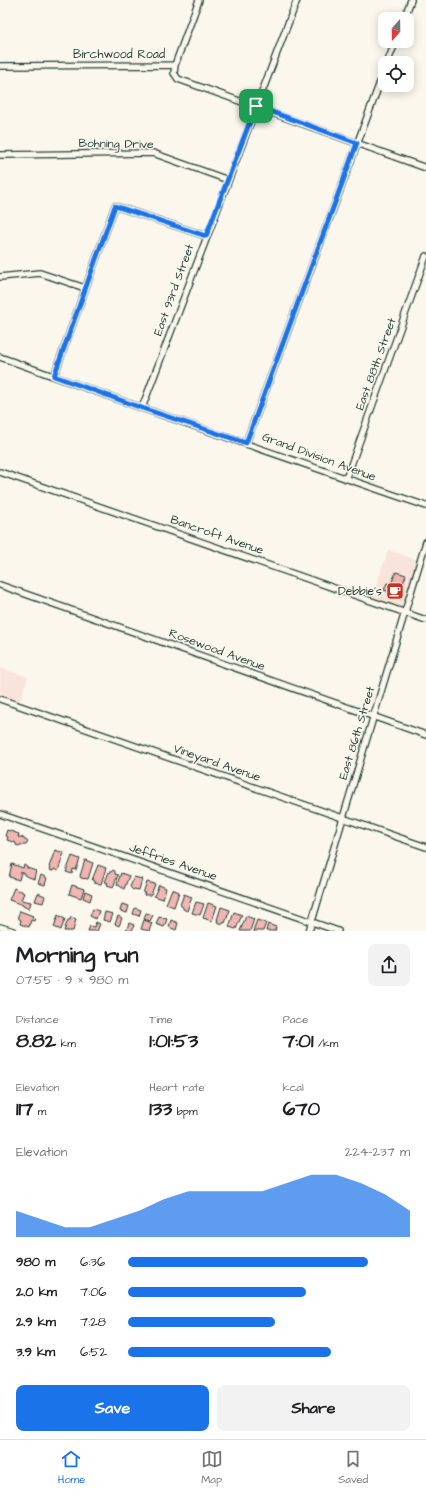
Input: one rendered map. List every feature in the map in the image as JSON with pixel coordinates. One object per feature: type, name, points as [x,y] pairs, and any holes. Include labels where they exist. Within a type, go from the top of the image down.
[{"type":"street","points":[[175,65],[199,0]]},
{"type":"street","name":"East 93rd Street","points":[[142,408],[206,236],[297,0]]},
{"type":"street","points":[[407,12],[411,0]]},
{"type":"street","name":"Birchwood Road","points":[[0,66],[175,65],[174,73],[178,79],[426,168]]},
{"type":"street","points":[[246,443],[378,88]]},
{"type":"street","name":"Bohning Drive","points":[[0,155],[153,153],[228,180]]},
{"type":"street","points":[[54,376],[115,206],[206,236]]},
{"type":"street","name":"East 88th Street","points":[[346,479],[426,256]]},
{"type":"street","points":[[0,277],[40,273],[86,288]]},
{"type":"street","name":"Grand Division Avenue","points":[[0,357],[142,408],[426,506]]},
{"type":"street","name":"Bancroft Avenue","points":[[0,472],[426,620]]},
{"type":"street","name":"East 86th Street","points":[[309,931],[426,542]]},
{"type":"street","name":"Rosewood Avenue","points":[[0,585],[426,735]]},
{"type":"street","name":"Vineyard Avenue","points":[[0,699],[426,847]]},
{"type":"street","name":"Jeffries Avenue","points":[[0,814],[338,931]]},
{"type":"street","points":[[0,926],[13,931]]},
{"type":"shaded area","points":[[388,550],[420,561],[405,613],[371,601]]},
{"type":"shaded area","points":[[0,668],[28,677],[18,706],[0,699]]},
{"type":"building","points":[[396,572],[406,575],[399,595],[384,590],[387,583],[391,584]]},
{"type":"building","points":[[7,830],[19,834],[18,837],[22,837],[28,842],[26,845],[18,846],[16,843],[7,840],[8,837],[5,836]]},
{"type":"building","points":[[55,850],[64,853],[58,871],[54,869],[53,871],[49,870]]},
{"type":"building","points":[[72,856],[80,859],[76,870],[73,869],[72,874],[66,872]]},
{"type":"building","points":[[85,860],[93,863],[88,879],[81,878],[80,876]]},
{"type":"building","points":[[12,864],[23,868],[24,865],[27,868],[36,871],[34,879],[24,875],[24,873],[21,872],[19,880],[9,877]]},
{"type":"building","points":[[98,865],[106,868],[101,884],[94,883],[92,880]]},
{"type":"building","points":[[113,870],[115,871],[115,874],[118,875],[113,887],[107,885],[108,883],[105,882],[109,872]]},
{"type":"building","points":[[121,873],[129,876],[124,889],[117,884]]},
{"type":"building","points":[[41,875],[47,878],[45,885],[38,883]]},
{"type":"building","points":[[134,877],[142,879],[139,890],[133,890],[130,887]]},
{"type":"building","points":[[147,882],[155,884],[151,895],[144,895],[145,893],[143,893]]},
{"type":"building","points":[[72,885],[84,889],[81,898],[69,894]]},
{"type":"building","points":[[159,885],[166,888],[163,899],[154,896]]},
{"type":"building","points":[[14,888],[24,893],[21,900],[31,902],[29,909],[9,900]]},
{"type":"building","points":[[172,889],[179,892],[174,907],[166,904]]},
{"type":"building","points":[[85,891],[92,894],[90,901],[83,898]]},
{"type":"building","points":[[38,893],[45,896],[43,903],[35,901]]},
{"type":"building","points":[[184,894],[192,897],[187,911],[180,905]]},
{"type":"building","points":[[196,902],[204,904],[200,915],[192,913]]},
{"type":"building","points":[[208,903],[217,906],[212,921],[203,918]]},
{"type":"building","points":[[122,904],[129,906],[127,913],[120,911]]},
{"type":"building","points":[[221,907],[230,910],[225,923],[223,922],[223,924],[217,922]]},
{"type":"building","points":[[135,908],[141,910],[139,916],[133,914]]},
{"type":"building","points":[[93,909],[99,911],[96,919],[90,916]]},
{"type":"building","points":[[20,911],[35,918],[34,921],[31,920],[29,927],[20,924],[21,920],[18,916]]},
{"type":"building","points":[[105,912],[113,914],[110,922],[103,920]]},
{"type":"building","points":[[234,912],[242,915],[236,929],[229,927]]},
{"type":"building","points":[[146,913],[153,915],[150,921],[144,919]]},
{"type":"building","points":[[58,915],[65,919],[61,930],[54,927]]},
{"type":"building","points":[[118,916],[122,918],[119,926],[115,924]]},
{"type":"building","points":[[246,916],[254,919],[250,931],[240,931]]},
{"type":"building","points":[[71,917],[76,919],[73,931],[64,931],[68,920],[70,920]]},
{"type":"building","points":[[159,917],[167,919],[164,927],[156,924]]},
{"type":"building","points":[[144,920],[152,923],[149,931],[141,929]]},
{"type":"building","points":[[171,920],[178,923],[176,930],[169,927]]},
{"type":"building","points":[[257,920],[266,923],[263,931],[253,931]]},
{"type":"building","points":[[96,922],[100,924],[97,931],[88,931],[90,926],[94,927]]},
{"type":"building","points":[[129,923],[134,925],[132,931],[126,931]]},
{"type":"building","points":[[268,924],[276,927],[275,931],[266,931]]},
{"type":"place","name":"Debbie's","points":[[395,591]]},
{"type":"route","points":[[256,106],[357,143],[246,443],[142,408],[54,376],[115,206],[206,236],[256,106]]}]
